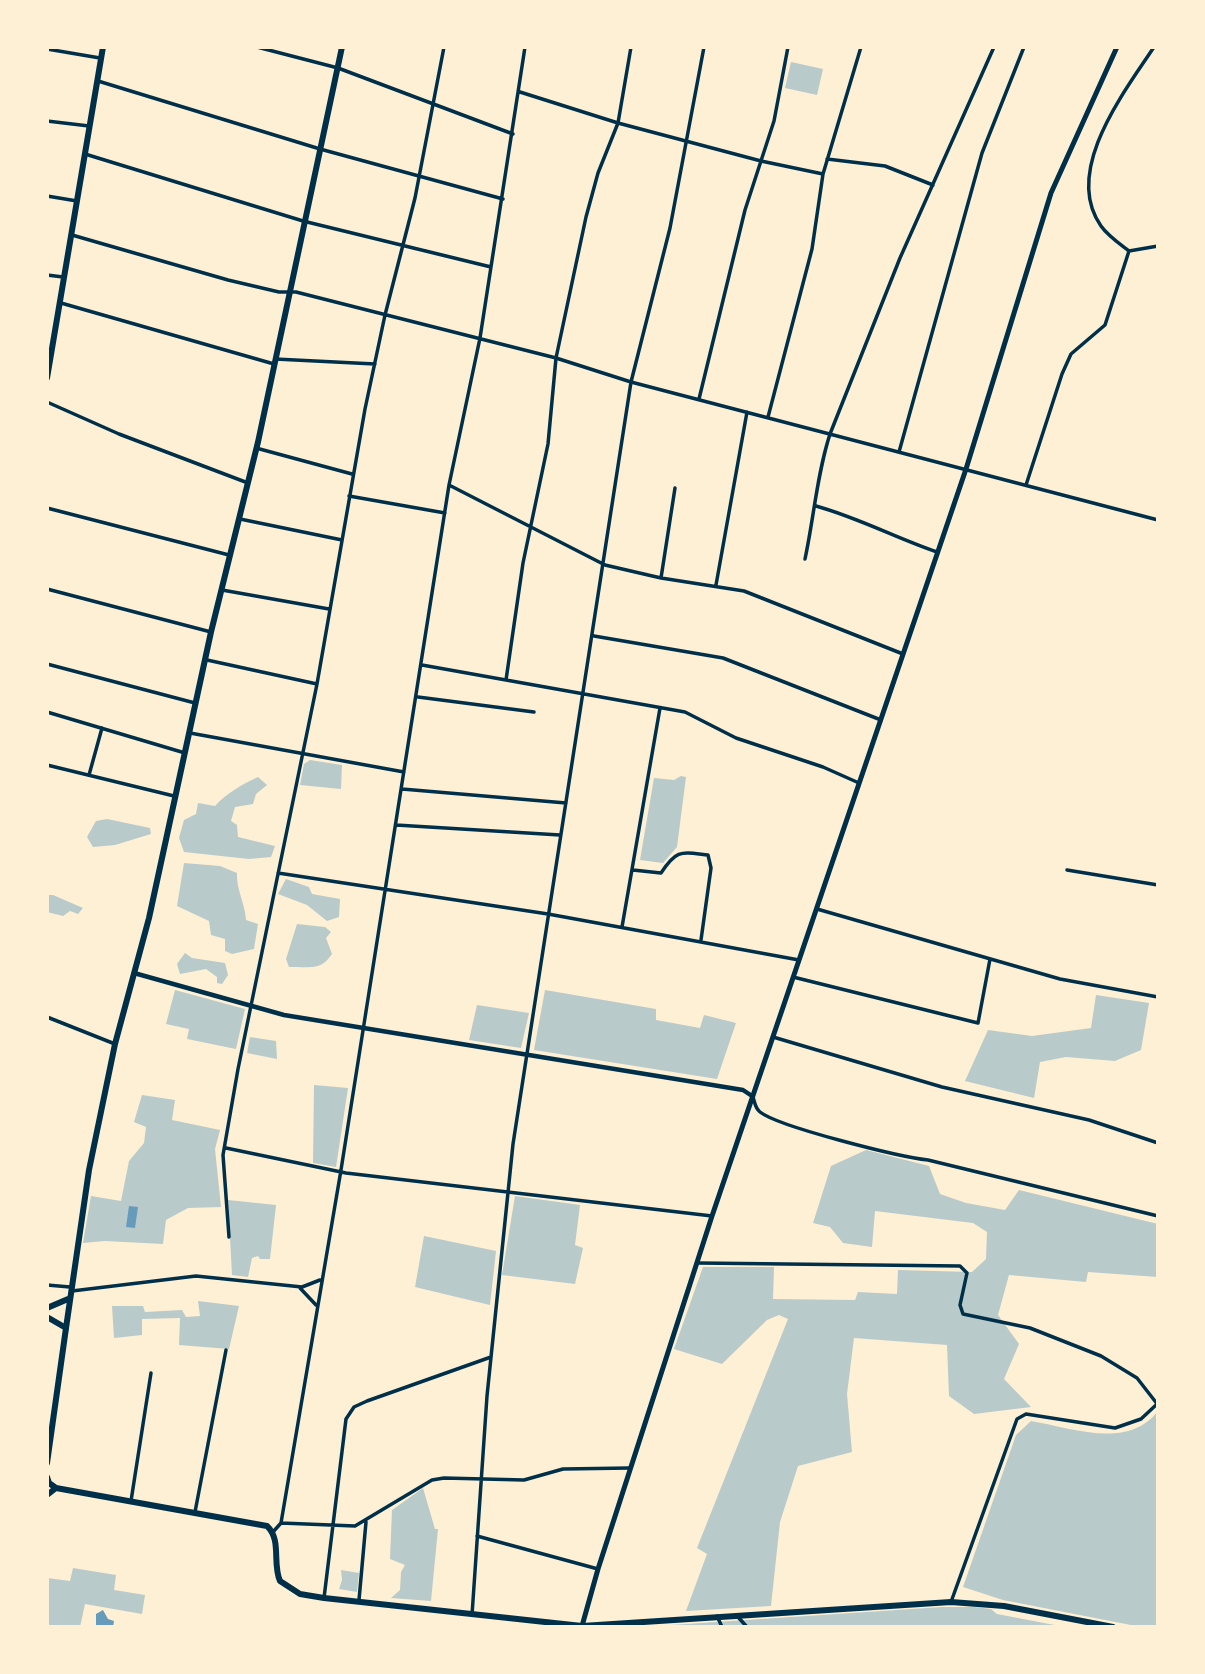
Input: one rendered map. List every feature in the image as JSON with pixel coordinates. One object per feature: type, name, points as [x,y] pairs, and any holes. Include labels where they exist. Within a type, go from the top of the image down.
[{"type":"main road","points":[[47,378],[103,47]]},
{"type":"main road","points":[[47,1463],[69,1292],[89,1170],[115,1044],[177,796],[211,632],[256,448],[342,47]]},
{"type":"main road","points":[[582,1626],[712,1216],[966,469],[1051,193],[1117,48]]},
{"type":"main road","points":[[47,1308],[69,1292]]},
{"type":"main road","points":[[47,1317],[65,1328]]},
{"type":"main road","points":[[47,1477],[49,1483],[56,1488],[259,1523],[273,1532],[280,1581],[300,1594],[324,1598],[582,1626],[951,1602],[1004,1606],[1113,1627]]},
{"type":"main road","points":[[47,1496],[56,1488]]},
{"type":"street","points":[[257,47],[338,68],[513,134]]},
{"type":"street","points":[[229,1237],[223,1155],[238,1069],[317,684],[352,474],[385,314],[404,246],[444,47]]},
{"type":"street","points":[[273,1532],[281,1523],[341,1170],[449,485],[480,338],[525,47]]},
{"type":"street","points":[[506,680],[531,527],[548,444],[556,358],[586,217],[598,173],[618,123],[631,47]]},
{"type":"street","points":[[472,1615],[479,1481],[507,1191],[527,1054],[605,565],[631,382],[670,229],[704,47]]},
{"type":"street","points":[[699,399],[741,224],[774,121],[788,47]]},
{"type":"street","points":[[768,417],[814,242],[823,174],[861,47]]},
{"type":"street","points":[[805,559],[817,506],[821,459],[830,434],[900,258],[994,47]]},
{"type":"street","points":[[899,452],[982,153],[1024,47]]},
{"type":"street","points":[[1129,251],[1101,227],[1096,215],[1090,171],[1109,116],[1154,47]]},
{"type":"street","points":[[47,48],[100,58]]},
{"type":"street","points":[[96,80],[320,149],[503,199]]},
{"type":"street","points":[[520,92],[618,123],[761,162],[823,174]]},
{"type":"street","points":[[47,121],[89,126]]},
{"type":"street","points":[[84,154],[303,221],[491,267]]},
{"type":"street","points":[[827,159],[884,166],[934,186]]},
{"type":"street","points":[[47,196],[77,201]]},
{"type":"street","points":[[72,235],[228,280],[480,338],[631,382],[1158,520]]},
{"type":"street","points":[[1129,251],[1158,246]]},
{"type":"street","points":[[1026,485],[1062,374],[1071,354],[1105,325],[1129,251]]},
{"type":"street","points":[[47,275],[64,277]]},
{"type":"street","points":[[60,303],[275,361],[375,364]]},
{"type":"street","points":[[47,402],[119,434],[248,483]]},
{"type":"street","points":[[716,584],[747,412]]},
{"type":"street","points":[[256,448],[352,474]]},
{"type":"street","points":[[449,485],[605,565],[661,578],[716,584],[744,591],[902,654]]},
{"type":"street","points":[[661,578],[675,488]]},
{"type":"street","points":[[349,496],[445,513]]},
{"type":"street","points":[[817,506],[857,517],[902,540],[937,552]]},
{"type":"street","points":[[47,508],[231,556]]},
{"type":"street","points":[[240,519],[342,540]]},
{"type":"street","points":[[47,589],[211,632]]},
{"type":"street","points":[[222,590],[329,609]]},
{"type":"street","points":[[594,636],[723,658],[881,720]]},
{"type":"street","points":[[206,660],[317,684]]},
{"type":"street","points":[[47,664],[197,704]]},
{"type":"street","points":[[422,666],[660,708],[699,718],[736,738],[823,767],[859,783]]},
{"type":"street","points":[[417,697],[534,712]]},
{"type":"street","points":[[622,927],[660,708]]},
{"type":"street","points":[[47,712],[186,753]]},
{"type":"street","points":[[89,775],[102,728]]},
{"type":"street","points":[[190,733],[302,756],[404,772]]},
{"type":"street","points":[[47,765],[177,796]]},
{"type":"street","points":[[402,789],[566,803]]},
{"type":"street","points":[[396,825],[561,835]]},
{"type":"street","points":[[634,870],[661,873],[672,856],[682,852],[708,855],[712,868],[701,940]]},
{"type":"street","points":[[1067,870],[1158,885]]},
{"type":"street","points":[[278,873],[548,914],[799,960]]},
{"type":"street","points":[[817,909],[1060,979],[1158,997]]},
{"type":"street","points":[[793,977],[978,1023],[990,958]]},
{"type":"street","points":[[134,973],[252,1009],[743,1090],[753,1097],[756,1108],[767,1116],[830,1136],[907,1157],[1158,1216]]},
{"type":"street","points":[[47,1017],[115,1044]]},
{"type":"street","points":[[773,1037],[942,1087],[1089,1120],[1158,1143]]},
{"type":"street","points":[[226,1147],[341,1170],[712,1216]]},
{"type":"street","points":[[698,1263],[960,1266],[967,1273],[960,1305],[963,1314],[1039,1330],[1101,1356],[1137,1378],[1157,1404],[1141,1419],[1115,1428],[1026,1415],[1017,1419],[951,1602]]},
{"type":"street","points":[[47,1284],[69,1292],[197,1276],[298,1287],[313,1286],[322,1279]]},
{"type":"street","points":[[298,1287],[317,1307]]},
{"type":"street","points":[[195,1512],[226,1350]]},
{"type":"street","points":[[324,1598],[346,1419],[350,1411],[368,1401],[491,1357]]},
{"type":"street","points":[[131,1501],[151,1373]]},
{"type":"street","points":[[281,1523],[349,1527],[366,1522],[432,1480],[444,1478],[479,1481],[523,1480],[563,1469],[630,1468]]},
{"type":"street","points":[[359,1602],[366,1522]]},
{"type":"street","points":[[477,1536],[598,1569]]},
{"type":"street","points":[[736,1615],[747,1627]]},
{"type":"street","points":[[718,1616],[722,1627]]},
{"type":"shaded area","points":[[791,62],[823,69],[817,95],[785,88]]},
{"type":"shaded area","points":[[310,760],[342,765],[341,789],[300,785],[304,764]]},
{"type":"shaded area","points":[[681,776],[686,777],[677,847],[663,863],[640,860],[654,778],[674,780]]},
{"type":"shaded area","points":[[258,777],[267,785],[256,794],[253,804],[235,807],[231,821],[237,825],[238,837],[275,846],[271,857],[249,859],[184,852],[179,838],[184,820],[196,814],[198,803],[215,806],[224,797]]},
{"type":"shaded area","points":[[107,819],[150,828],[151,834],[115,845],[93,847],[87,837],[96,821]]},
{"type":"shaded area","points":[[184,863],[220,866],[237,873],[246,920],[258,924],[254,949],[232,954],[225,951],[225,939],[211,935],[209,921],[177,906]]},
{"type":"shaded area","points":[[286,879],[309,887],[312,894],[340,899],[339,917],[327,921],[307,905],[278,894]]},
{"type":"shaded area","points":[[47,895],[83,908],[78,914],[70,911],[63,916],[47,912]]},
{"type":"shaded area","points":[[297,924],[325,927],[331,932],[326,938],[332,954],[328,960],[314,967],[289,967],[286,959]]},
{"type":"shaded area","points":[[185,953],[192,958],[225,963],[228,975],[222,984],[217,983],[217,977],[206,969],[180,974],[177,964]]},
{"type":"shaded area","points":[[175,990],[245,1009],[236,1049],[187,1039],[189,1029],[166,1024]]},
{"type":"shaded area","points":[[545,990],[656,1009],[656,1020],[700,1028],[704,1015],[736,1023],[717,1079],[534,1050]]},
{"type":"shaded area","points":[[1096,995],[1149,1003],[1141,1050],[1115,1061],[1066,1057],[1040,1062],[1034,1098],[965,1081],[988,1030],[1032,1036],[1091,1028]]},
{"type":"shaded area","points":[[477,1005],[529,1013],[521,1048],[469,1040]]},
{"type":"shaded area","points":[[250,1037],[276,1041],[277,1059],[247,1053]]},
{"type":"shaded area","points":[[314,1085],[348,1088],[336,1167],[313,1163]]},
{"type":"shaded area","points":[[142,1095],[175,1100],[172,1120],[220,1130],[215,1149],[221,1207],[188,1208],[166,1220],[163,1244],[105,1241],[83,1243],[91,1196],[121,1201],[129,1161],[144,1143],[146,1127],[134,1122]]},
{"type":"shaded area","points":[[866,1150],[929,1166],[940,1194],[966,1203],[1005,1210],[1019,1190],[1158,1224],[1158,1277],[1088,1272],[1086,1282],[1009,1275],[998,1315],[1019,1344],[1004,1379],[1031,1407],[974,1414],[949,1396],[947,1345],[854,1338],[847,1394],[852,1452],[798,1466],[780,1522],[771,1606],[686,1611],[707,1554],[697,1548],[788,1319],[779,1315],[767,1320],[722,1364],[674,1349],[703,1267],[774,1267],[773,1299],[855,1300],[858,1292],[897,1294],[898,1270],[972,1272],[986,1259],[987,1232],[973,1223],[875,1211],[872,1247],[843,1243],[830,1227],[813,1223],[831,1166]]},
{"type":"shaded area","points":[[515,1196],[580,1205],[575,1245],[583,1248],[575,1284],[502,1275]]},
{"type":"shaded area","points":[[228,1200],[276,1205],[270,1259],[260,1259],[258,1256],[252,1258],[248,1277],[232,1275]]},
{"type":"shaded area","points":[[424,1236],[496,1251],[490,1305],[415,1287]]},
{"type":"shaded area","points":[[198,1301],[239,1306],[229,1349],[179,1345],[180,1318],[142,1319],[142,1335],[114,1338],[112,1306],[143,1306],[145,1312],[182,1310],[186,1317],[200,1316]]},
{"type":"shaded area","points":[[1158,1411],[1158,1627],[1141,1627],[1003,1600],[963,1587],[1016,1435],[1031,1421],[1081,1431],[1115,1433],[1146,1423]]},
{"type":"shaded area","points":[[423,1488],[435,1529],[438,1529],[431,1601],[391,1598],[400,1590],[401,1572],[405,1565],[390,1559],[392,1510]]},
{"type":"shaded area","points":[[73,1568],[116,1575],[114,1590],[145,1595],[142,1614],[85,1604],[80,1627],[47,1627],[47,1578],[70,1581]]},
{"type":"shaded area","points":[[341,1570],[359,1573],[357,1592],[339,1589]]},
{"type":"shaded area","points":[[942,1607],[991,1609],[997,1614],[1065,1627],[641,1627]]},
{"type":"water","points":[[129,1206],[138,1207],[135,1228],[126,1227]]},
{"type":"water","points":[[103,1610],[108,1619],[114,1621],[113,1627],[96,1627],[96,1614]]}]
